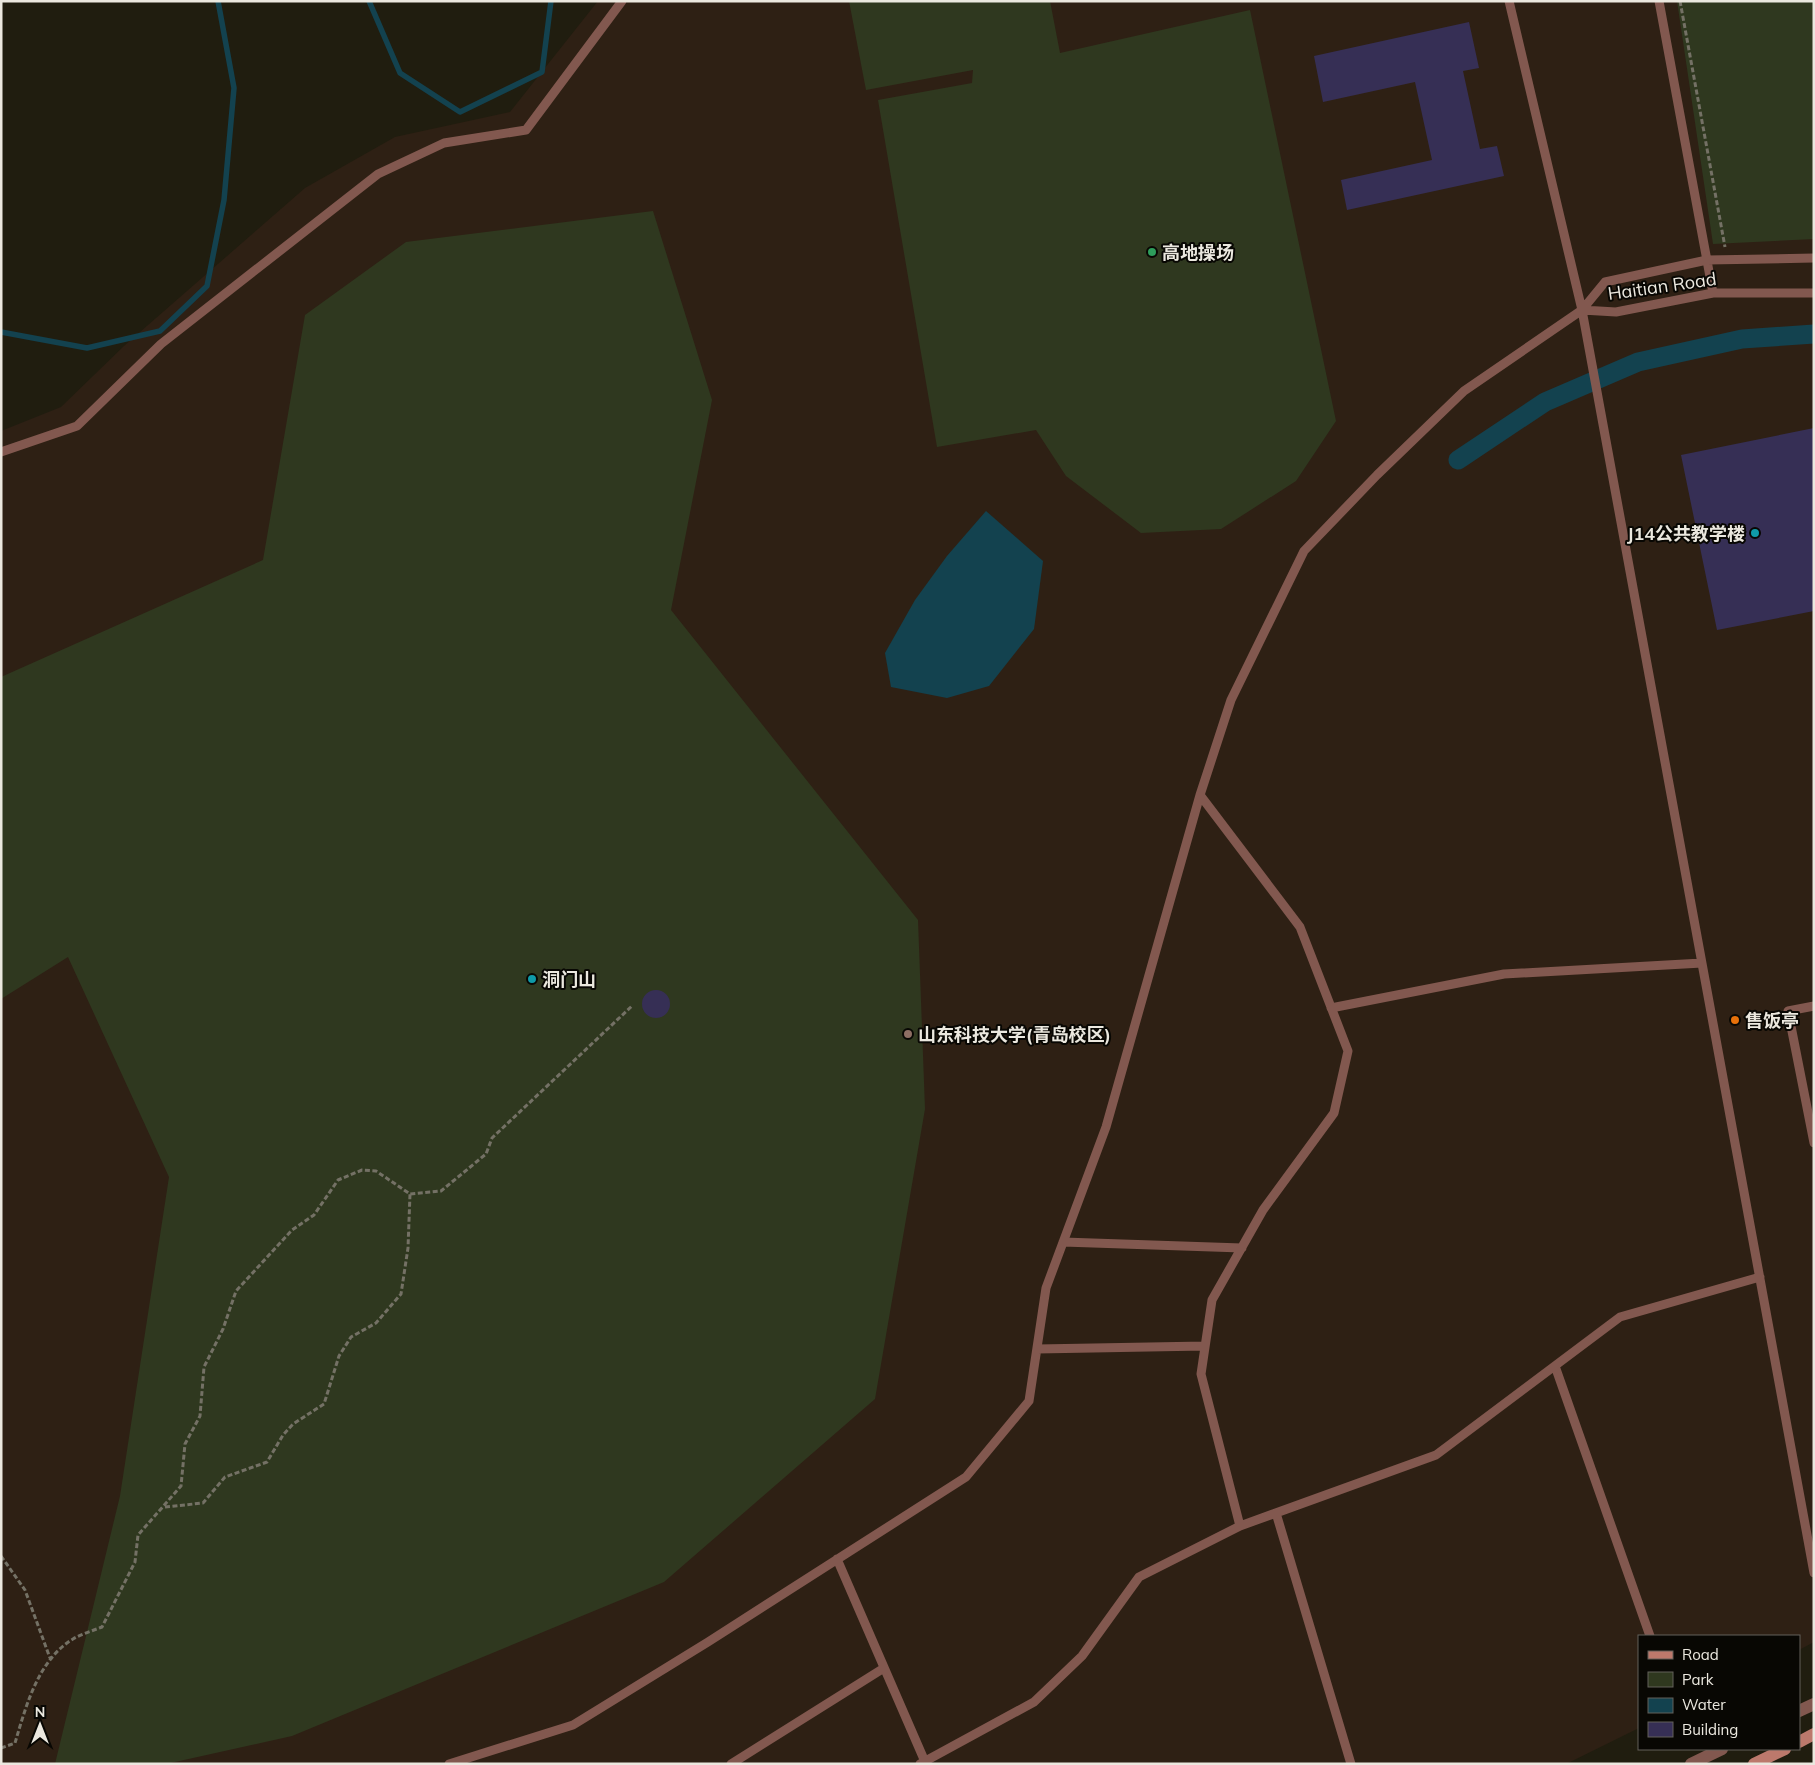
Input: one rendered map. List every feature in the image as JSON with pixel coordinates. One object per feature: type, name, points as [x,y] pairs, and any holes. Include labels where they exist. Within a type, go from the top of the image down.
[{"type":"main road","points":[[1800,1741],[1814,1734]]},
{"type":"main road","points":[[1754,1764],[1783,1750]]},
{"type":"street","points":[[1800,1711],[1814,1704]]},
{"type":"street","points":[[1691,1764],[1720,1750]]},
{"type":"lane","points":[[1,452],[77,426],[161,344],[378,174],[444,143],[526,130],[622,1]]},
{"type":"lane","points":[[1510,1],[1582,310],[1592,361],[1760,1277],[1812,1549],[1814,1573]]},
{"type":"lane","points":[[1659,1],[1713,293]]},
{"type":"lane","name":"Haitian Road","points":[[1582,310],[1605,282],[1707,260],[1814,258]]},
{"type":"lane","name":"Haitian Road","points":[[1582,310],[1616,312],[1713,293],[1814,293]]},
{"type":"lane","points":[[449,1764],[573,1725],[966,1477],[1029,1401],[1046,1288],[1106,1127],[1200,795],[1231,700],[1304,551],[1377,474],[1464,391],[1582,310]]},
{"type":"lane","points":[[1200,795],[1300,927],[1348,1051],[1334,1113],[1263,1210],[1212,1300],[1201,1374],[1240,1526]]},
{"type":"lane","points":[[1331,1008],[1504,974],[1702,963]]},
{"type":"lane","points":[[1814,1006],[1788,1011],[1814,1143]]},
{"type":"lane","points":[[1063,1242],[1242,1248]]},
{"type":"lane","points":[[837,1559],[924,1763],[1034,1702],[1082,1656],[1139,1577],[1240,1526],[1436,1456],[1620,1317],[1760,1277]]},
{"type":"lane","points":[[1037,1349],[1205,1346]]},
{"type":"lane","points":[[1555,1366],[1650,1635]]},
{"type":"lane","points":[[1276,1513],[1351,1764]]},
{"type":"lane","points":[[731,1764],[884,1668]]},
{"type":"path","points":[[1680,1],[1727,260]]},
{"type":"path","points":[[1,1748],[15,1743],[27,1703],[50,1658],[73,1639],[102,1627],[134,1562],[138,1535],[164,1507],[180,1486],[186,1444],[200,1416],[204,1367],[223,1329],[236,1291],[292,1230],[314,1215],[338,1180],[362,1170],[376,1171],[410,1194],[441,1191],[486,1154],[492,1138],[633,1005]]},
{"type":"path","points":[[164,1507],[203,1503],[225,1477],[267,1462],[283,1435],[293,1424],[324,1404],[338,1356],[351,1337],[376,1322],[401,1294],[408,1248],[410,1194]]},
{"type":"path","points":[[1,1556],[26,1590],[50,1658]]},
{"type":"shaded area","name":"山东科技大学(青岛校区)","points":[[598,1],[1814,1],[1814,1642],[1800,1649],[1800,1635],[1638,1635],[1638,1728],[1566,1764],[1,1764],[1,431],[61,407],[124,346],[305,188],[395,137],[510,112]]},
{"type":"green space","name":"高地操场","points":[[849,1],[1050,1],[1060,53],[1250,10],[1336,421],[1296,481],[1221,529],[1141,533],[1066,476],[1036,430],[937,447],[878,100],[972,83],[973,70],[866,90]]},
{"type":"green space","points":[[1677,1],[1814,1],[1814,239],[1713,244]]},
{"type":"green space","points":[[653,211],[712,400],[671,610],[918,920],[925,1109],[875,1399],[664,1582],[292,1736],[166,1764],[55,1764],[120,1496],[169,1177],[68,957],[1,999],[1,677],[263,560],[305,315],[406,242]]},
{"type":"water","points":[[986,511],[1043,561],[1034,629],[989,686],[947,698],[891,687],[885,653],[915,600],[947,556]]},
{"type":"building","points":[[1469,22],[1479,68],[1463,71],[1480,149],[1497,146],[1504,176],[1347,210],[1341,180],[1432,160],[1415,82],[1323,102],[1314,56]]},
{"type":"building","name":"J14公共教学楼","points":[[1814,428],[1814,611],[1717,630],[1681,455]]},
{"type":"building","points":[[656,990],[666,994],[670,1004],[666,1014],[656,1018],[646,1014],[642,1004],[646,994]]},
{"type":"waterway","points":[[1,332],[87,348],[160,331],[207,286],[224,200],[234,88],[218,1]]},
{"type":"waterway","points":[[369,1],[400,73],[460,112],[542,72],[551,1]]},
{"type":"waterway","points":[[1458,460],[1545,402],[1638,362],[1742,339],[1814,334]]},
{"type":"place","name":"高地操场","points":[[1152,252]]},
{"type":"place","name":"J14公共教学楼","points":[[1755,533]]},
{"type":"place","name":"洞门山","points":[[532,979]]},
{"type":"place","name":"售饭亭","points":[[1735,1020]]},
{"type":"place","name":"山东科技大学(青岛校区)","points":[[908,1034]]}]
